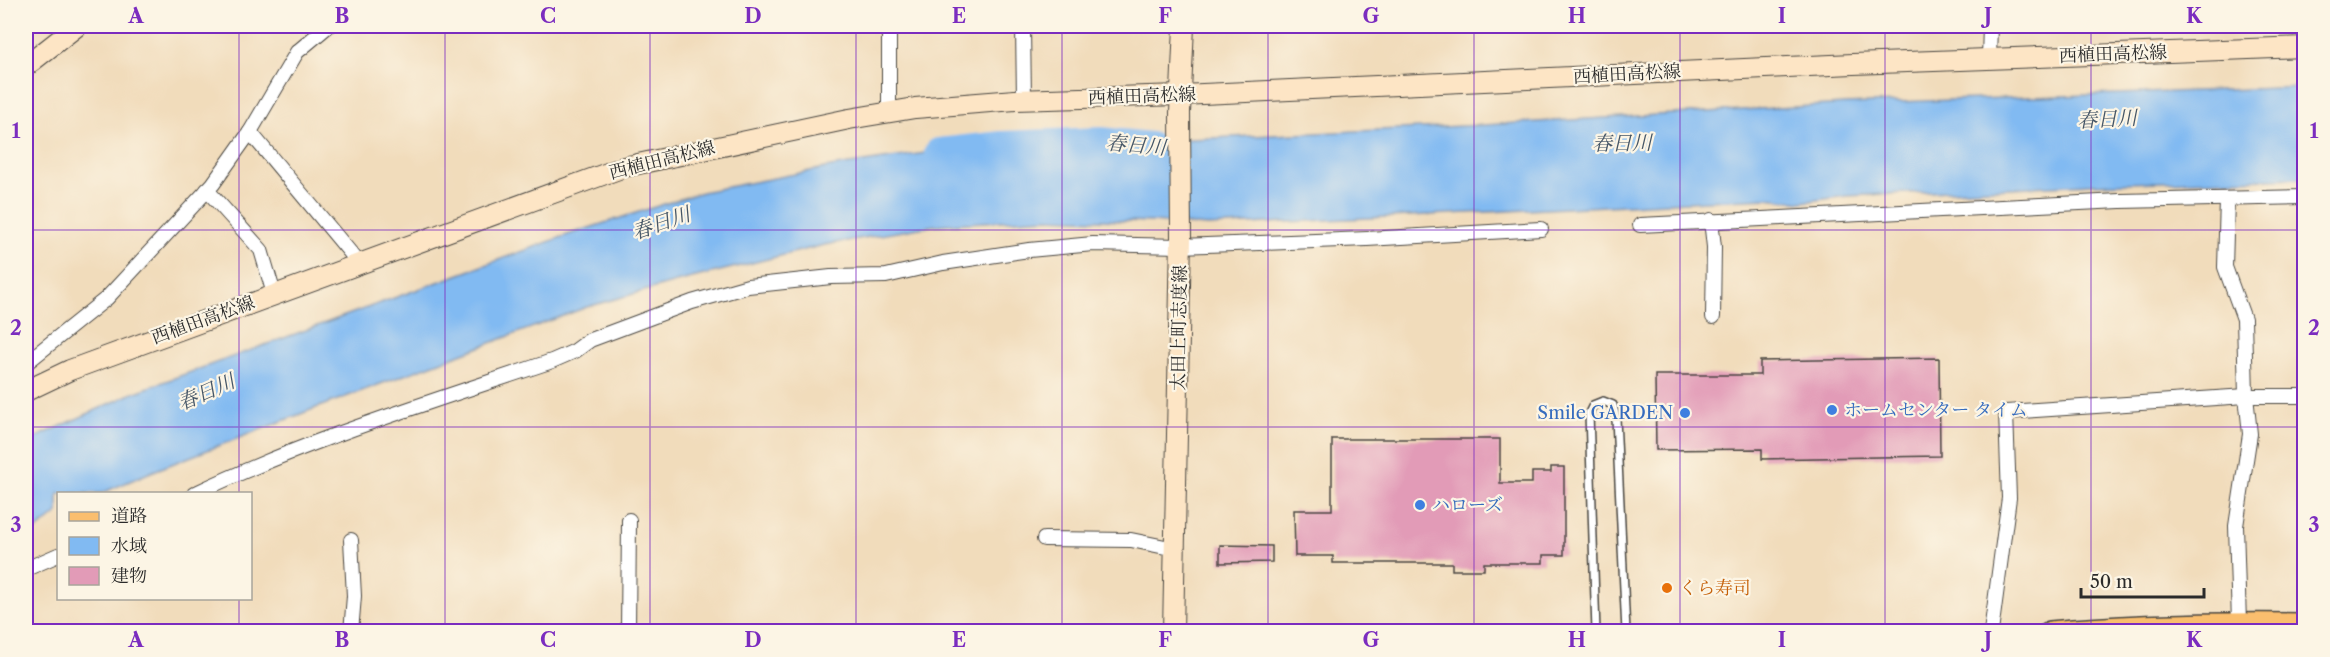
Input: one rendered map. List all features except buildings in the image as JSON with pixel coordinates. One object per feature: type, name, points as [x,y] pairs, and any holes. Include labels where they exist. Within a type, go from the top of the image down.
[{"type":"main road","points":[[26,66],[77,26]]},
{"type":"main road","name":"太田上町志度線","points":[[1173,632],[1180,241],[1180,104],[1184,26]]},
{"type":"main road","name":"西植田高松線","points":[[26,391],[70,370],[624,167],[849,118],[915,108],[1024,100],[1180,104],[1989,58],[2304,47]]},
{"type":"main road","points":[[2050,632],[2105,627],[2239,623],[2304,624]]},
{"type":"street","points":[[26,363],[107,298],[207,190],[250,132],[297,52],[328,26]]},
{"type":"street","points":[[889,26],[889,112]]},
{"type":"street","points":[[1023,26],[1024,100]]},
{"type":"street","points":[[1989,58],[1990,26]]},
{"type":"street","points":[[250,132],[359,263]]},
{"type":"street","points":[[207,190],[261,250],[274,294]]},
{"type":"street","points":[[1640,225],[2120,201],[2304,197]]},
{"type":"street","points":[[2227,200],[2225,267],[2244,318],[2246,396],[2250,434],[2236,526],[2239,623]]},
{"type":"street","points":[[1711,220],[1714,247],[1713,317]]},
{"type":"street","points":[[198,492],[251,466],[362,425],[552,361],[575,351],[590,340],[692,302],[748,286],[831,277],[886,276],[943,263],[1029,250],[1092,244],[1367,239],[1541,229]]},
{"type":"street","points":[[1991,632],[2009,498],[2006,412],[2246,396],[2304,396]]},
{"type":"street","points":[[627,632],[629,520]]},
{"type":"street","points":[[1044,539],[1131,540],[1175,549]]},
{"type":"street","points":[[351,540],[354,596],[351,632]]},
{"type":"street","points":[[26,569],[57,555]]},
{"type":"lane","points":[[1596,632],[1589,413],[1593,405],[1603,401],[1613,405],[1616,418],[1626,632]]},
{"type":"water","points":[[2304,87],[2304,178],[2090,184],[1847,196],[1802,202],[1767,198],[1208,226],[1047,218],[936,225],[824,245],[587,307],[316,408],[104,492],[57,492],[57,514],[26,538],[26,442],[133,393],[570,234],[702,192],[836,166],[939,151],[1484,125],[1845,104]]},
{"type":"waterway","name":"春日川","points":[[939,153],[1002,146],[1101,142],[1151,147]]},
{"type":"place","name":"ホームセンター タイム","points":[[1832,410]]},
{"type":"place","name":"Smile GARDEN","points":[[1685,413]]},
{"type":"place","name":"ハローズ","points":[[1420,505]]},
{"type":"place","name":"くら寿司","points":[[1667,588]]}]
